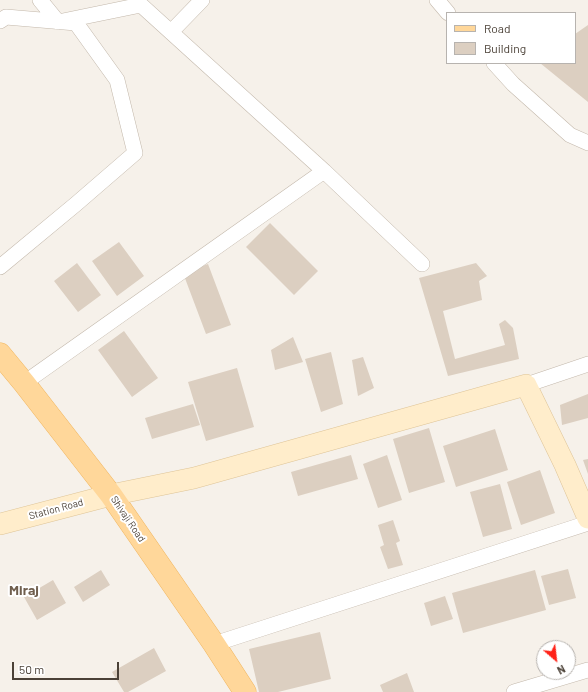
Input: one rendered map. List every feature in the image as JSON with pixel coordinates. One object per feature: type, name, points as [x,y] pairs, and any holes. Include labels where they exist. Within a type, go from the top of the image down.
[{"type":"main road","name":"Shivaji Road","points":[[0,354],[111,494],[214,644],[245,692]]},
{"type":"main road","name":"Station Road","points":[[0,524],[111,494],[194,478],[526,385]]},
{"type":"main road","points":[[526,385],[565,465],[588,518]]},
{"type":"street","points":[[40,0],[58,22]]},
{"type":"street","points":[[171,32],[202,0]]},
{"type":"street","points":[[437,0],[447,12]]},
{"type":"street","points":[[58,22],[141,5],[324,171],[422,264]]},
{"type":"street","points":[[0,21],[6,17],[76,23],[117,80],[135,153],[0,267]]},
{"type":"street","points":[[495,64],[513,84],[570,135],[588,143]]},
{"type":"street","points":[[24,383],[324,171]]},
{"type":"street","points":[[526,385],[588,364]]},
{"type":"street","points":[[214,644],[588,523]]},
{"type":"street","points":[[514,692],[588,670]]},
{"type":"building","points":[[588,25],[588,102],[541,64],[576,64],[576,33]]},
{"type":"building","points":[[270,223],[318,271],[294,295],[246,247]]},
{"type":"building","points":[[119,242],[144,276],[117,296],[92,261]]},
{"type":"building","points":[[77,263],[101,295],[78,312],[54,281]]},
{"type":"building","points":[[476,263],[487,276],[479,281],[482,300],[443,311],[455,359],[505,345],[499,324],[505,320],[513,328],[519,359],[448,376],[419,278]]},
{"type":"building","points":[[208,264],[231,325],[206,334],[183,273]]},
{"type":"building","points":[[124,331],[158,378],[132,397],[98,350]]},
{"type":"building","points":[[293,337],[303,362],[275,370],[271,350]]},
{"type":"building","points":[[331,352],[343,404],[321,412],[305,359]]},
{"type":"building","points":[[363,357],[374,388],[358,396],[352,360]]},
{"type":"building","points":[[237,368],[254,427],[206,441],[188,382]]},
{"type":"building","points":[[588,394],[588,418],[562,425],[560,405]]},
{"type":"building","points":[[193,404],[200,425],[152,439],[145,418]]},
{"type":"building","points":[[429,428],[445,482],[409,493],[393,439]]},
{"type":"building","points":[[495,429],[508,470],[456,487],[443,446]]},
{"type":"building","points":[[351,455],[358,479],[298,496],[291,472]]},
{"type":"building","points":[[387,455],[402,500],[378,508],[363,464]]},
{"type":"building","points":[[588,459],[588,474],[583,460]]},
{"type":"building","points":[[540,470],[555,513],[521,525],[507,482]]},
{"type":"building","points":[[500,484],[512,529],[483,537],[470,492]]},
{"type":"building","points":[[393,520],[400,541],[396,543],[403,565],[388,569],[380,547],[384,545],[378,525]]},
{"type":"building","points":[[568,569],[576,598],[549,605],[541,576]]},
{"type":"building","points":[[101,570],[110,585],[83,602],[74,587]]},
{"type":"building","points":[[535,570],[546,610],[463,633],[452,593]]},
{"type":"building","points":[[53,580],[66,603],[37,620],[24,597]]},
{"type":"building","points":[[445,596],[453,619],[431,626],[424,603]]},
{"type":"building","points":[[320,632],[331,679],[278,692],[259,692],[249,649]]},
{"type":"building","points":[[154,648],[166,671],[128,692],[124,692],[112,672]]},
{"type":"building","points":[[407,673],[414,692],[383,692],[380,685]]},
{"type":"district","name":"Miraj","points":[[24,590]]}]
